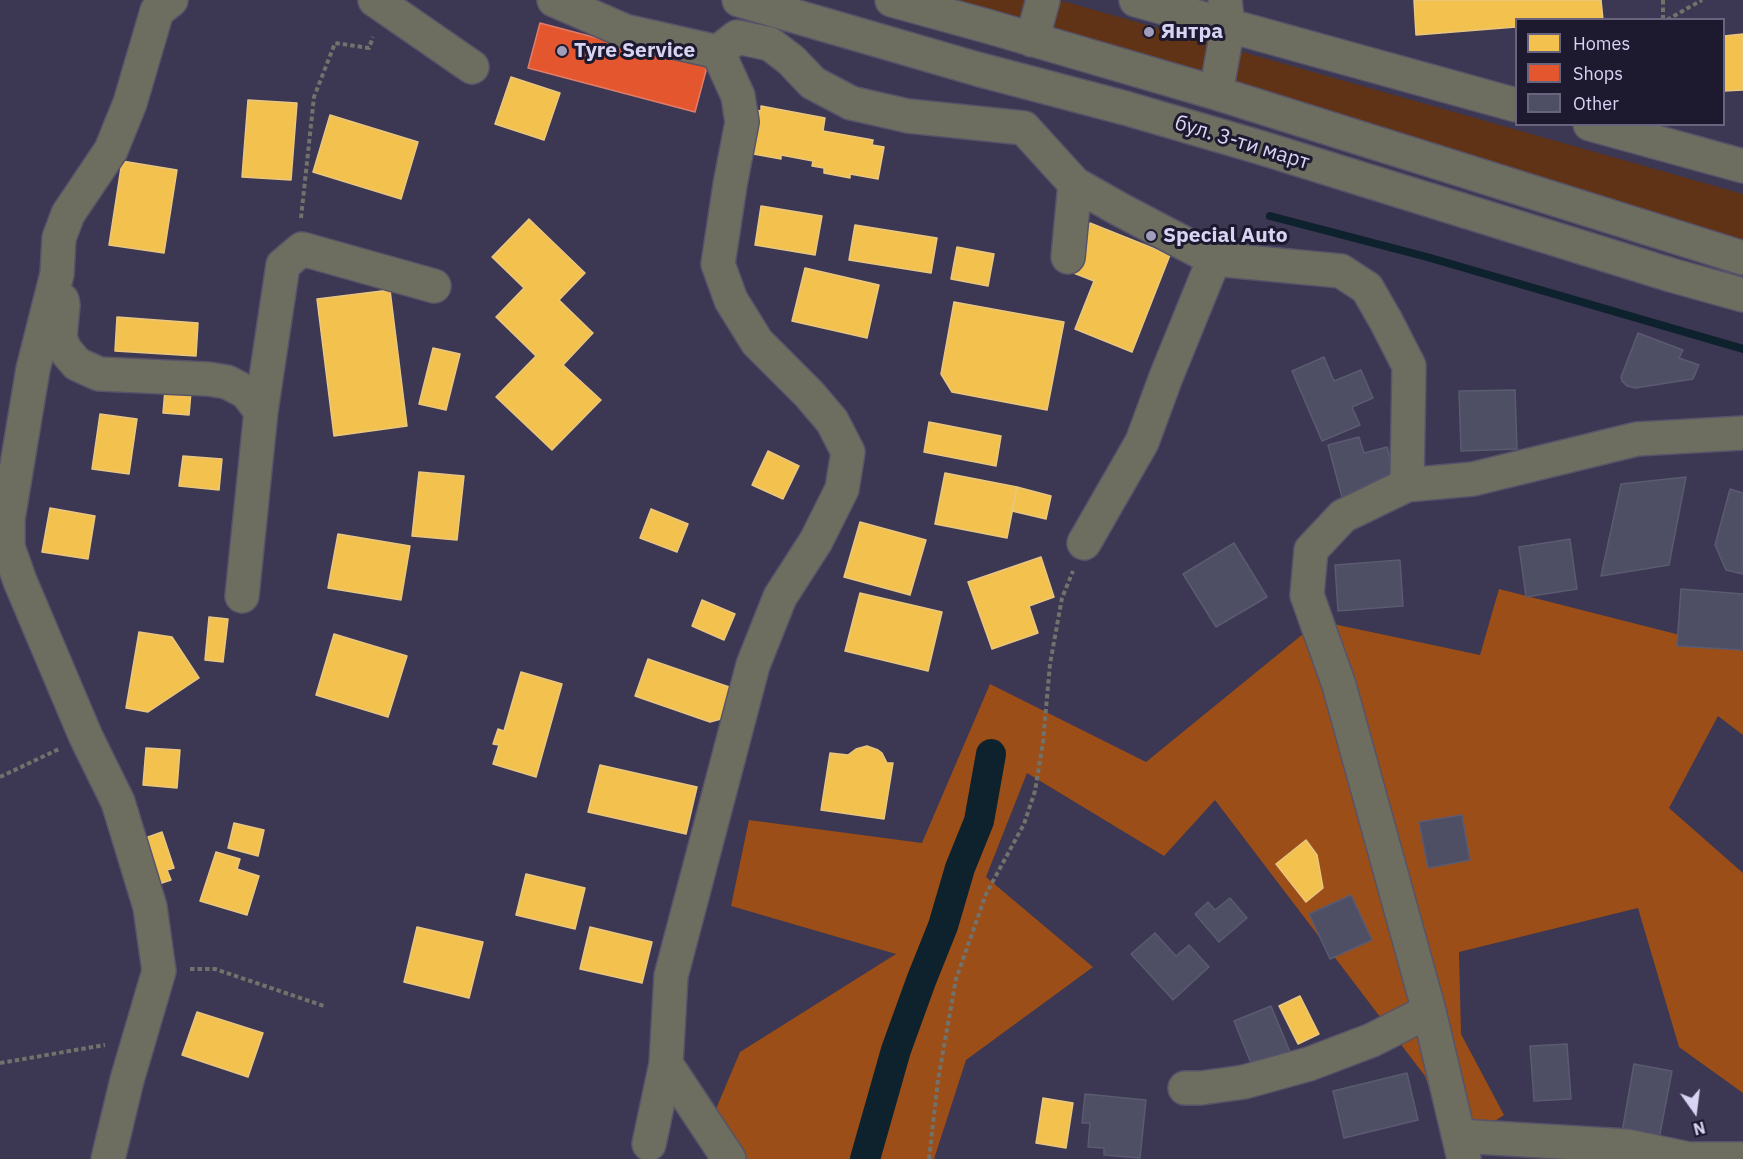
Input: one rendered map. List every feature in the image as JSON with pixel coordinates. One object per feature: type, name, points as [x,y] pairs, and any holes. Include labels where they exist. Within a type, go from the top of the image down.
[{"type":"street","points":[[108,1159],[159,971],[150,907],[118,802],[86,737],[20,581],[8,547],[8,519],[33,369],[57,274],[59,238],[68,214],[111,150],[130,103],[157,11],[171,0]]},
{"type":"street","points":[[554,0],[625,31],[718,52]]},
{"type":"street","name":"бул. 3-ти март","points":[[739,0],[1262,148],[1743,295]]},
{"type":"street","name":"бул. 3-ти март","points":[[892,0],[1216,93],[1743,258]]},
{"type":"street","points":[[1032,40],[1043,0]]},
{"type":"street","points":[[1136,0],[1226,13],[1515,105]]},
{"type":"street","points":[[379,2],[472,67]]},
{"type":"street","points":[[1216,93],[1226,13]]},
{"type":"street","points":[[718,52],[737,37],[770,44],[791,60],[813,83],[851,103],[908,116],[1024,128],[1075,184],[1214,259],[1341,271],[1367,288],[1409,366],[1407,485]]},
{"type":"street","points":[[649,1144],[666,1064],[671,976],[753,665],[780,597],[816,541],[843,489],[848,452],[832,421],[809,394],[757,342],[731,300],[718,264],[742,122],[738,96],[718,52]]},
{"type":"street","points":[[1024,128],[1037,86]]},
{"type":"street","points":[[1597,126],[1743,166]]},
{"type":"street","points":[[1068,256],[1075,184]]},
{"type":"street","points":[[242,596],[261,411],[283,265],[302,249],[434,286]]},
{"type":"street","points":[[1084,543],[1142,442],[1214,259]]},
{"type":"street","points":[[57,274],[63,305],[60,338],[65,350],[78,364],[99,374],[208,379],[227,382],[246,392],[261,411]]},
{"type":"street","points":[[1743,433],[1637,439],[1473,479],[1407,485],[1343,516],[1311,550],[1307,595],[1339,685],[1429,1011],[1462,1148],[1627,1146],[1689,1159],[1743,1159]]},
{"type":"street","points":[[1185,1088],[1244,1082],[1309,1064],[1372,1040],[1429,1011]]},
{"type":"street","points":[[666,1064],[729,1159]]},
{"type":"path","points":[[1663,0],[1666,18]]},
{"type":"path","points":[[1670,18],[1702,0]]},
{"type":"path","points":[[302,249],[301,209],[314,97],[335,43],[369,48],[379,2]]},
{"type":"path","points":[[929,1159],[938,1080],[956,979],[986,894],[1024,824],[1035,791],[1043,742],[1050,664],[1062,598],[1084,543]]},
{"type":"path","points":[[0,777],[86,737]]},
{"type":"path","points":[[159,971],[215,969],[324,1006]]},
{"type":"path","points":[[0,1064],[139,1039]]},
{"type":"shaded area","points":[[892,0],[1059,0],[1743,194],[1743,258]]},
{"type":"shaded area","points":[[1499,589],[1743,651],[1743,735],[1718,716],[1669,808],[1743,873],[1743,1093],[1679,1047],[1638,908],[1459,952],[1461,1034],[1504,1115],[1451,1150],[1425,1076],[1215,800],[1164,856],[1027,773],[986,877],[1093,967],[966,1060],[934,1159],[735,1159],[716,1109],[740,1052],[896,954],[731,906],[749,820],[922,843],[990,684],[1146,762],[1319,621],[1480,655]]},
{"type":"building: Homes","points":[[1414,0],[1601,0],[1603,18],[1515,18],[1515,27],[1416,35]]},
{"type":"building: Homes","points":[[1743,34],[1743,90],[1725,91],[1725,36]]},
{"type":"building: Homes","points":[[511,77],[560,93],[544,140],[495,124]]},
{"type":"building: Homes","points":[[248,100],[297,103],[291,180],[242,177]]},
{"type":"building: Homes","points":[[761,106],[825,118],[823,131],[873,140],[872,145],[884,147],[878,179],[850,174],[850,178],[824,173],[824,168],[812,166],[813,161],[781,155],[781,159],[748,153],[755,110],[761,111]]},
{"type":"building: Homes","points":[[330,115],[418,142],[401,199],[313,172]]},
{"type":"building: Homes","points":[[122,161],[177,170],[164,253],[109,245]]},
{"type":"building: Homes","points":[[761,206],[822,216],[815,255],[755,245]]},
{"type":"building: Homes","points":[[529,219],[585,273],[559,300],[593,333],[563,365],[601,400],[552,450],[496,397],[536,356],[496,317],[524,288],[492,257]]},
{"type":"building: Homes","points":[[1090,223],[1170,255],[1132,352],[1075,329],[1094,281],[1071,272]]},
{"type":"building: Homes","points":[[855,225],[937,238],[931,273],[849,260]]},
{"type":"building: Homes","points":[[957,247],[994,254],[988,286],[951,279]]},
{"type":"building: Homes","points":[[805,268],[879,285],[867,338],[792,321]]},
{"type":"building: Homes","points":[[390,290],[407,426],[334,436],[317,299]]},
{"type":"building: Homes","points":[[954,302],[1064,322],[1047,410],[952,392],[941,374]]},
{"type":"building: Homes","points":[[117,317],[198,323],[196,356],[115,351]]},
{"type":"building: Homes","points":[[433,348],[460,354],[446,410],[419,404]]},
{"type":"building: Homes","points":[[166,378],[192,380],[189,415],[163,413]]},
{"type":"building: Homes","points":[[100,414],[137,419],[129,474],[92,469]]},
{"type":"building: Homes","points":[[929,422],[1001,436],[996,466],[924,452]]},
{"type":"building: Homes","points":[[768,451],[799,466],[783,499],[752,485]]},
{"type":"building: Homes","points":[[183,456],[222,459],[219,490],[179,486]]},
{"type":"building: Homes","points":[[419,472],[464,476],[457,540],[412,536]]},
{"type":"building: Homes","points":[[945,473],[1017,487],[1007,538],[935,524]]},
{"type":"building: Homes","points":[[1017,487],[1051,496],[1046,519],[1012,511]]},
{"type":"building: Homes","points":[[50,508],[95,516],[88,559],[42,552]]},
{"type":"building: Homes","points":[[651,509],[688,524],[677,552],[640,538]]},
{"type":"building: Homes","points":[[860,522],[926,540],[910,595],[844,577]]},
{"type":"building: Homes","points":[[338,534],[410,546],[401,600],[328,588]]},
{"type":"building: Homes","points":[[1041,557],[1054,597],[1029,606],[1038,633],[992,649],[968,582]]},
{"type":"building: Homes","points":[[860,593],[942,612],[928,671],[845,651]]},
{"type":"building: Homes","points":[[702,600],[735,614],[724,640],[692,626]]},
{"type":"building: Homes","points":[[209,617],[228,619],[223,662],[205,660]]},
{"type":"building: Homes","points":[[139,632],[172,637],[199,678],[148,712],[126,708]]},
{"type":"building: Homes","points":[[334,634],[407,656],[388,717],[316,695]]},
{"type":"building: Homes","points":[[648,659],[732,688],[721,719],[710,722],[635,696]]},
{"type":"building: Homes","points":[[521,672],[562,684],[536,777],[493,764],[499,745],[493,744],[498,729],[504,731]]},
{"type":"building: Homes","points":[[867,746],[882,753],[887,763],[893,763],[884,819],[821,810],[830,753],[848,755],[856,749]]},
{"type":"building: Homes","points":[[146,748],[180,750],[177,788],[143,785]]},
{"type":"building: Homes","points":[[600,765],[697,787],[686,834],[588,812]]},
{"type":"building: Homes","points":[[234,823],[264,830],[258,856],[228,848]]},
{"type":"building: Homes","points":[[162,832],[174,868],[167,870],[171,880],[153,886],[137,841]]},
{"type":"building: Homes","points":[[1306,840],[1317,855],[1323,888],[1306,902],[1276,864]]},
{"type":"building: Homes","points":[[216,852],[240,859],[237,869],[259,876],[247,915],[200,901]]},
{"type":"building: Homes","points":[[526,874],[585,888],[575,929],[516,915]]},
{"type":"building: Homes","points":[[417,927],[483,942],[469,998],[404,982]]},
{"type":"building: Homes","points":[[590,927],[652,942],[642,983],[580,969]]},
{"type":"building: Homes","points":[[1300,996],[1319,1034],[1298,1044],[1279,1006]]},
{"type":"building: Homes","points":[[197,1012],[263,1033],[248,1077],[182,1055]]},
{"type":"building: Homes","points":[[1043,1098],[1073,1103],[1066,1148],[1036,1143]]},
{"type":"building: Shops","points":[[540,23],[707,67],[695,112],[528,68]]},
{"type":"building: Other","points":[[1638,333],[1683,350],[1679,358],[1699,365],[1693,379],[1635,388],[1627,386],[1621,377]]},
{"type":"building: Other","points":[[1324,357],[1334,381],[1361,370],[1373,398],[1352,407],[1360,425],[1322,441],[1292,371]]},
{"type":"building: Other","points":[[1515,390],[1517,449],[1461,451],[1459,391]]},
{"type":"building: Other","points":[[1359,437],[1364,453],[1387,447],[1397,482],[1342,497],[1328,445]]},
{"type":"building: Other","points":[[1686,477],[1669,565],[1601,576],[1621,484]]},
{"type":"building: Other","points":[[1730,489],[1743,493],[1743,574],[1726,570],[1715,545]]},
{"type":"building: Other","points":[[1570,539],[1577,589],[1526,597],[1519,547]]},
{"type":"building: Other","points":[[1234,543],[1267,597],[1216,627],[1183,574]]},
{"type":"building: Other","points":[[1400,560],[1403,606],[1338,611],[1335,565]]},
{"type":"building: Other","points":[[1681,589],[1743,594],[1743,650],[1677,646]]},
{"type":"building: Other","points":[[1462,815],[1470,860],[1428,868],[1419,822]]},
{"type":"building: Other","points":[[1351,895],[1372,940],[1330,959],[1309,914]]},
{"type":"building: Other","points":[[1230,898],[1247,918],[1219,942],[1195,914],[1208,902],[1215,910]]},
{"type":"building: Other","points":[[1155,933],[1176,956],[1189,945],[1209,967],[1173,1000],[1131,954]]},
{"type":"building: Other","points":[[1271,1006],[1290,1052],[1253,1068],[1234,1021]]},
{"type":"building: Other","points":[[1567,1044],[1571,1099],[1534,1101],[1530,1046]]},
{"type":"building: Other","points":[[1634,1064],[1672,1071],[1659,1139],[1622,1132]]},
{"type":"building: Other","points":[[1407,1073],[1418,1120],[1344,1138],[1333,1091]]},
{"type":"building: Other","points":[[1085,1094],[1146,1100],[1140,1158],[1104,1155],[1104,1148],[1088,1147],[1090,1123],[1082,1123]]},
{"type":"waterway","points":[[1270,216],[1427,257],[1743,349]]},
{"type":"waterway","points":[[865,1159],[896,1050],[943,926],[960,868],[979,821],[991,754]]},
{"type":"place","name":"Янтра","points":[[1149,32]]},
{"type":"place","name":"Tyre Service","points":[[562,51]]},
{"type":"place","name":"Special Auto","points":[[1151,236]]}]
